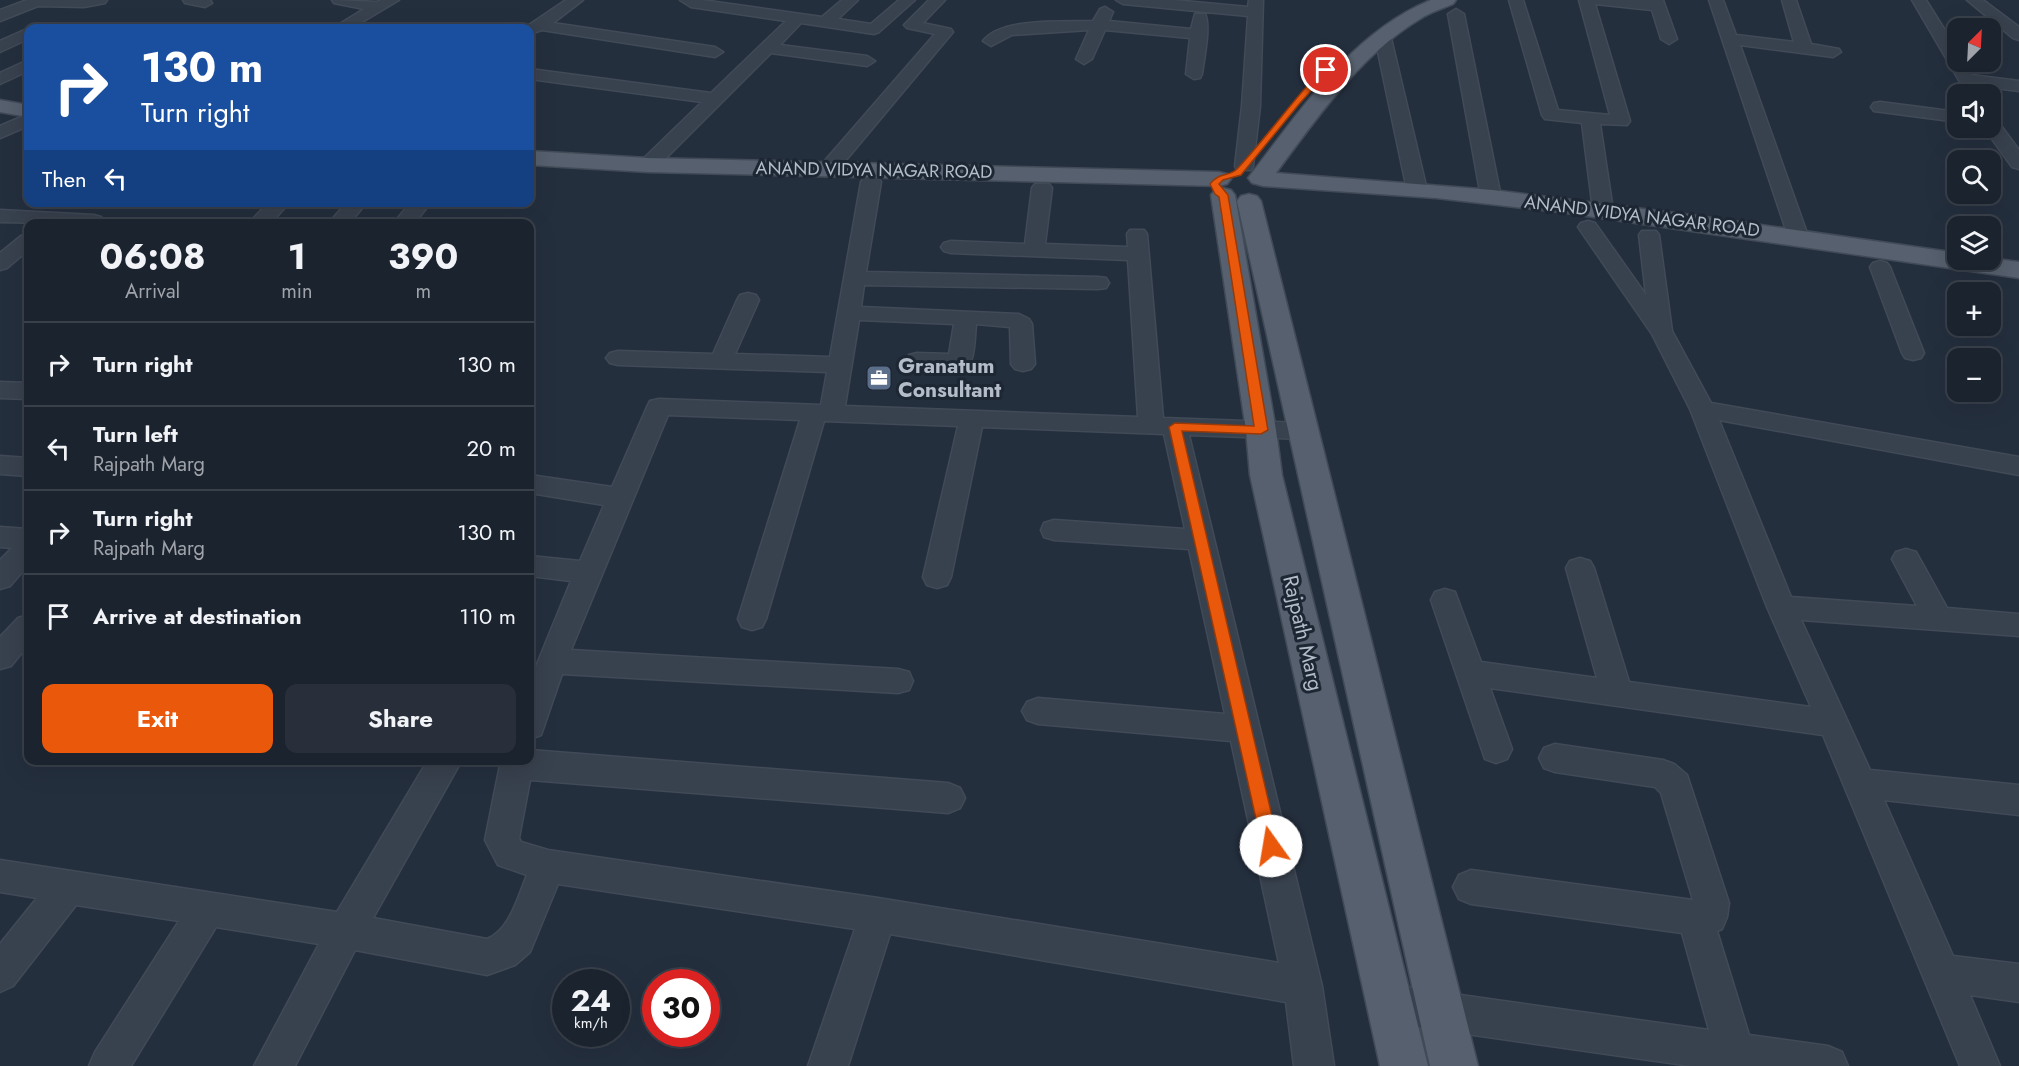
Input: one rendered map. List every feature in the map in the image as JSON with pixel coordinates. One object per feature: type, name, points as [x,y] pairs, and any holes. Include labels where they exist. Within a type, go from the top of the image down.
[{"type":"main road","points":[[1416,0],[1392,9],[1356,40],[1297,101],[1242,185],[1454,1066]]},
{"type":"main road","points":[[1242,185],[1383,38],[1415,15],[1451,7]]},
{"type":"main road","points":[[0,90],[24,93]]},
{"type":"main road","points":[[0,106],[24,110]]},
{"type":"main road","name":"ANAND VIDYA NAGAR ROAD","points":[[534,158],[648,165],[829,168],[1417,190],[1491,196],[1595,218],[1650,234],[2019,289]]},
{"type":"main road","name":"ANAND VIDYA NAGAR ROAD","points":[[534,171],[797,182],[1042,188],[1242,185],[1441,209],[1595,218],[1798,236],[2019,270]]},
{"type":"main road","name":"Rajpath Marg","points":[[1242,185],[1266,476],[1404,1066]]},
{"type":"street","points":[[0,16],[37,2],[79,5],[100,0]]},
{"type":"street","points":[[339,0],[378,7]]},
{"type":"street","points":[[349,24],[392,0]]},
{"type":"street","points":[[534,28],[576,0]]},
{"type":"street","points":[[687,0],[691,3],[874,29],[908,0]]},
{"type":"street","points":[[772,13],[788,0]]},
{"type":"street","points":[[827,21],[851,0]]},
{"type":"street","points":[[829,168],[945,32],[912,25],[938,0]]},
{"type":"street","points":[[1084,60],[1110,0]]},
{"type":"street","points":[[1123,0],[1202,7],[1256,6],[1251,106],[1242,185]]},
{"type":"street","points":[[1516,0],[1551,115],[1621,121],[1586,0]]},
{"type":"street","points":[[1596,0],[1657,3],[1669,39]]},
{"type":"street","points":[[1716,0],[1798,236]]},
{"type":"street","points":[[1789,0],[1804,48]]},
{"type":"street","points":[[1919,0],[1969,84]]},
{"type":"street","points":[[1974,0],[2019,35]]},
{"type":"street","points":[[1194,74],[1202,7]]},
{"type":"street","points":[[1451,7],[1491,196]]},
{"type":"street","points":[[648,165],[799,17]]},
{"type":"street","points":[[991,41],[1000,33],[1012,30],[1099,25],[1198,34]]},
{"type":"street","points":[[534,28],[715,52]]},
{"type":"street","points":[[0,47],[24,36]]},
{"type":"street","points":[[1383,38],[1417,190]]},
{"type":"street","points":[[1730,39],[1833,52]]},
{"type":"street","points":[[768,48],[867,61]]},
{"type":"street","points":[[0,79],[24,67]]},
{"type":"street","points":[[534,75],[716,99]]},
{"type":"street","points":[[1966,79],[2019,86]]},
{"type":"street","points":[[1880,107],[1947,116]]},
{"type":"street","points":[[1590,118],[1595,218],[1663,334],[1702,409],[1781,607],[1834,723],[1980,1066]]},
{"type":"street","points":[[0,133],[24,121]]},
{"type":"street","points":[[2011,141],[2019,163]]},
{"type":"street","points":[[752,619],[840,365],[870,182]]},
{"type":"street","points":[[1034,250],[1042,188]]},
{"type":"street","points":[[263,219],[276,207]]},
{"type":"street","points":[[343,219],[353,207]]},
{"type":"street","points":[[407,219],[418,207]]},
{"type":"street","points":[[0,216],[25,219]]},
{"type":"street","points":[[1650,234],[1663,334]]},
{"type":"street","points":[[2,261],[24,243]]},
{"type":"street","points":[[951,247],[1034,250],[1137,244],[1163,426],[1201,540],[1302,986],[1314,1066]]},
{"type":"street","points":[[1880,267],[1913,353]]},
{"type":"street","points":[[855,278],[1098,283]]},
{"type":"street","points":[[721,361],[748,300]]},
{"type":"street","points":[[849,313],[1011,319],[1021,324],[1023,364]]},
{"type":"street","points":[[917,360],[956,361],[960,358],[966,318]]},
{"type":"street","points":[[618,357],[840,365]]},
{"type":"street","points":[[0,390],[24,391]]},
{"type":"street","points":[[534,714],[551,661],[659,407],[1302,431]]},
{"type":"street","points":[[1702,409],[2015,471]]},
{"type":"street","points":[[937,577],[972,419]]},
{"type":"street","points":[[0,465],[24,467]]},
{"type":"street","points":[[534,485],[620,498]]},
{"type":"street","points":[[1054,530],[1201,540]]},
{"type":"street","points":[[0,537],[24,539]]},
{"type":"street","points":[[0,578],[24,552]]},
{"type":"street","points":[[1906,559],[1938,619]]},
{"type":"street","points":[[534,566],[589,572]]},
{"type":"street","points":[[1580,568],[1617,694]]},
{"type":"street","points":[[1445,600],[1496,749]]},
{"type":"street","points":[[1781,607],[2019,625]]},
{"type":"street","points":[[0,657],[24,630]]},
{"type":"street","points":[[551,661],[898,681]]},
{"type":"street","points":[[1470,673],[1834,723]]},
{"type":"street","points":[[1038,711],[1244,729]]},
{"type":"street","points":[[1471,887],[1695,918],[1709,917],[1711,903],[1675,785],[1663,774],[1555,758]]},
{"type":"street","points":[[534,764],[948,798]]},
{"type":"street","points":[[274,1066],[346,932],[443,765]]},
{"type":"street","points":[[517,765],[502,840],[510,854],[548,866],[878,915],[1302,986]]},
{"type":"street","points":[[1859,783],[2019,800]]},
{"type":"street","points":[[0,876],[487,957],[502,952],[517,939],[548,866]]},
{"type":"street","points":[[0,973],[67,888]]},
{"type":"street","points":[[109,1066],[207,909]]},
{"type":"street","points":[[828,1066],[878,915]]},
{"type":"street","points":[[1695,918],[1735,1053]]},
{"type":"street","points":[[1942,973],[2019,983]]},
{"type":"street","points":[[1390,1004],[1828,1066]]},
{"type":"place","name":"Granatum Consultant","points":[[879,378]]},
{"type":"route","points":[[1271,846],[1175,427],[1261,430],[1223,195],[1218,192],[1215,184],[1228,174],[1238,173],[1297,101],[1326,70]]}]
